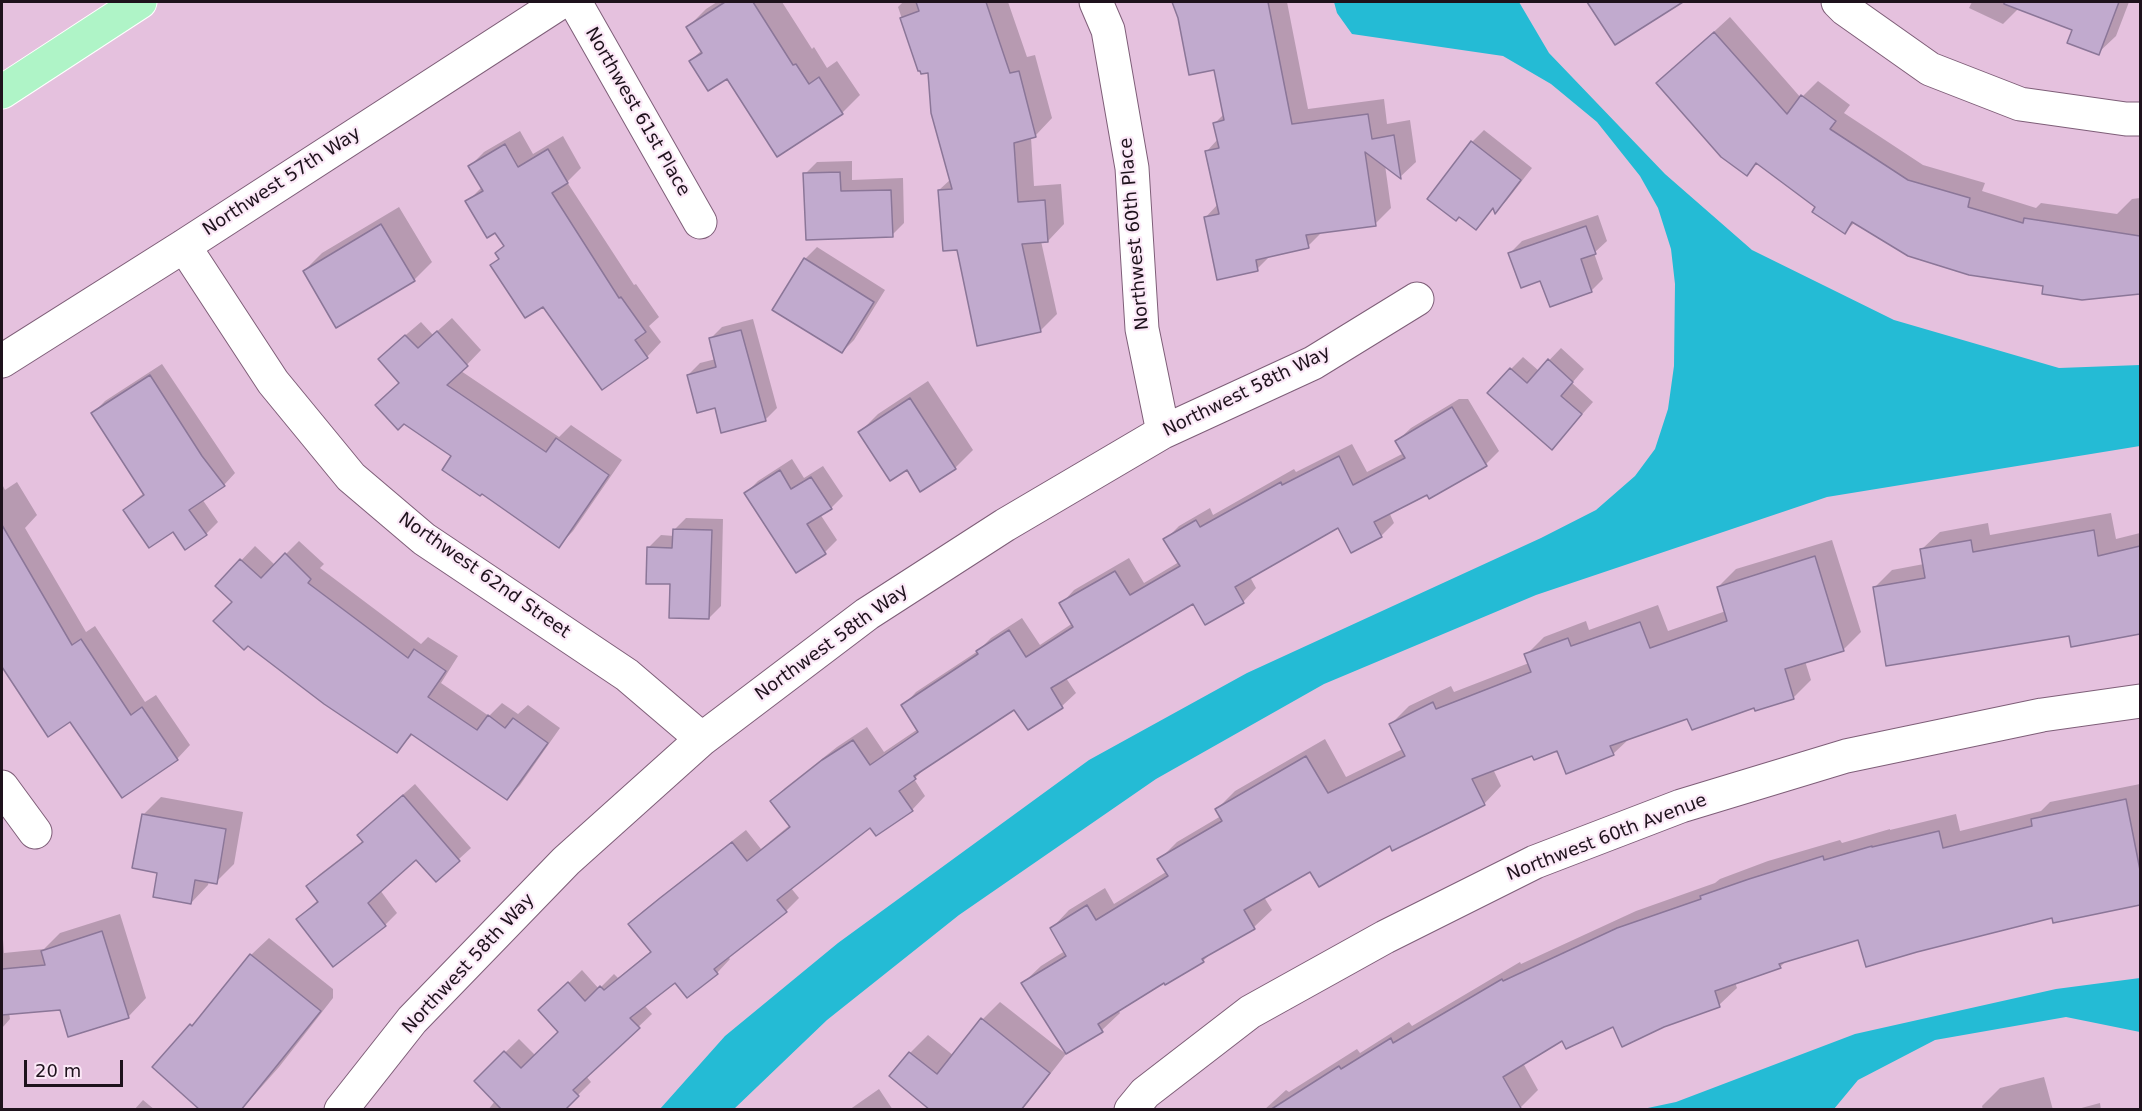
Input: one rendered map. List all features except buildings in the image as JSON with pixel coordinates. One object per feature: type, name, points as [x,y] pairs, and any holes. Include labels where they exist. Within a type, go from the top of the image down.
[{"type":"main road","points":[[2,92],[140,2]]},
{"type":"street","name":"Northwest 57th Way","points":[[2,361],[561,2]]},
{"type":"street","name":"Northwest 61st Place","points":[[575,2],[700,222]]},
{"type":"street","name":"Northwest 60th Place","points":[[1096,2],[1108,30],[1132,168],[1142,329],[1163,432]]},
{"type":"street","points":[[1838,2],[1929,69],[2020,104],[2140,119]]},
{"type":"street","name":"Northwest 62nd Street","points":[[184,246],[273,382],[351,477],[424,539],[627,675],[702,739]]},
{"type":"street","name":"Northwest 58th Way","points":[[341,1110],[412,1020],[566,861],[702,739],[867,614],[1005,525],[1163,432],[1313,363],[1417,298]]},
{"type":"street","name":"Northwest 60th Avenue","points":[[1131,1110],[1145,1093],[1250,1012],[1384,937],[1535,862],[1681,806],[1846,756],[2042,715],[2140,701]]},
{"type":"street","points":[[2,787],[35,832]]},
{"type":"water","points":[[1334,2],[1519,2],[1549,53],[1665,174],[1752,250],[1894,320],[2059,368],[2140,365],[2140,446],[1827,497],[1536,595],[1324,684],[1156,779],[959,915],[827,1020],[734,1109],[660,1109],[725,1036],[838,943],[1089,760],[1247,673],[1541,538],[1596,510],[1635,476],[1655,449],[1668,409],[1674,366],[1675,284],[1671,249],[1658,208],[1640,176],[1597,122],[1551,84],[1503,56],[1352,34],[1337,13]]},
{"type":"water","points":[[2140,978],[2140,1032],[2066,1017],[1935,1040],[1858,1080],[1834,1109],[1643,1109],[1676,1102],[1855,1034],[2056,989]]}]
